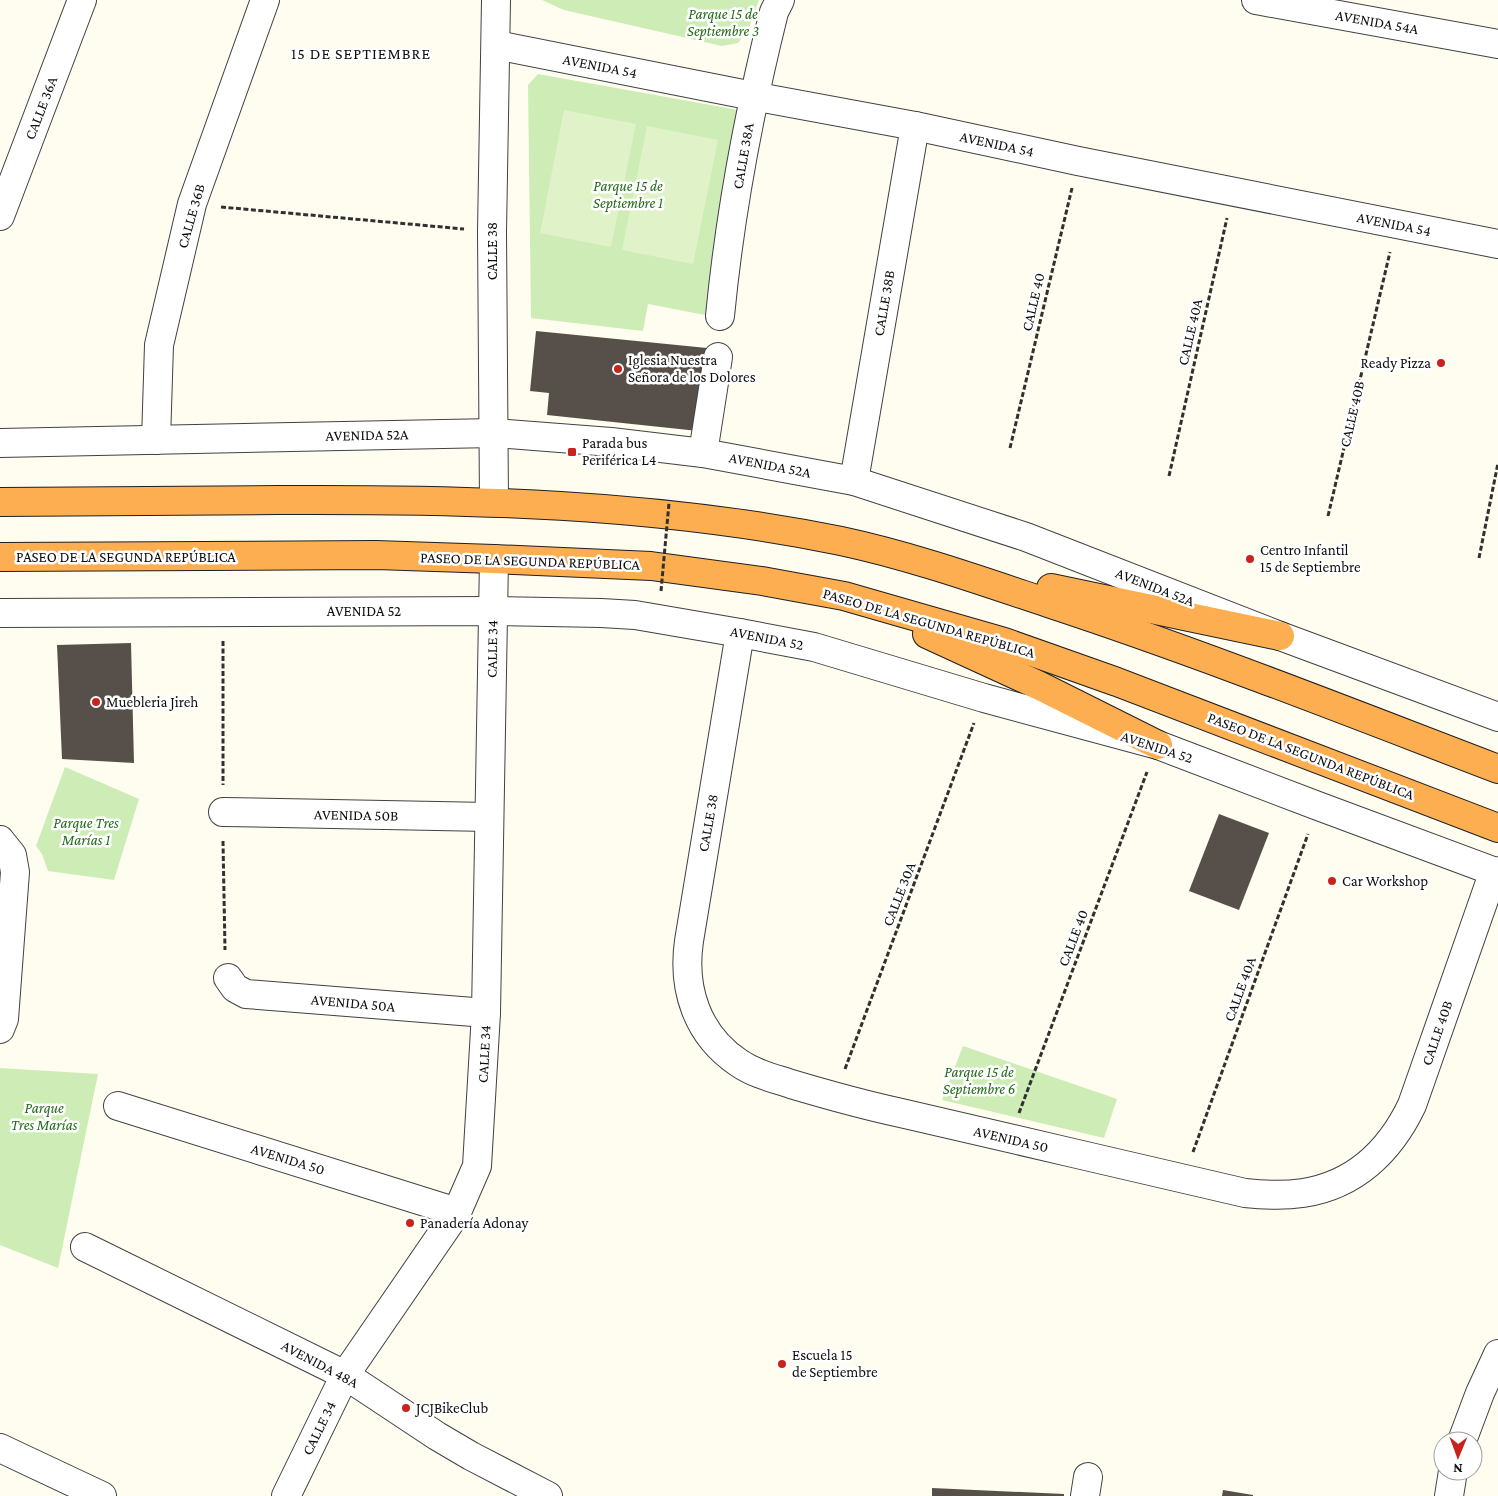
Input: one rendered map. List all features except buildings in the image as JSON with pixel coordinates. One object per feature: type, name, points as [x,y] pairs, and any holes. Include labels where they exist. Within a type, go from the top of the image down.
[{"type":"highway","points":[[0,502],[384,500],[494,502],[606,509],[722,520],[842,541],[922,561],[1280,636]]},
{"type":"highway","name":"PASEO DE LA SEGUNDA REPÚBLICA","points":[[0,557],[376,555],[651,566],[762,581],[844,596],[1004,642],[1117,682],[1498,828]]},
{"type":"highway","points":[[922,561],[1107,622],[1498,768]]},
{"type":"highway","points":[[844,596],[1040,686],[1158,745]]},
{"type":"street","name":"CALLE 36A","points":[[0,216],[82,0]]},
{"type":"street","name":"CALLE 36B","points":[[156,440],[159,345],[192,204],[265,0]]},
{"type":"street","name":"CALLE 38","points":[[494,502],[492,232],[496,0]]},
{"type":"street","name":"CALLE 38A","points":[[720,316],[726,251],[753,96],[774,12],[780,0]]},
{"type":"street","name":"AVENIDA 54A","points":[[1256,0],[1498,44]]},
{"type":"street","name":"AVENIDA 54","points":[[496,45],[914,126],[1078,161],[1498,244]]},
{"type":"street","name":"CALLE 38B","points":[[854,481],[914,126]]},
{"type":"street","points":[[703,452],[718,357]]},
{"type":"street","name":"AVENIDA 52A","points":[[0,443],[494,433],[612,442],[703,452],[854,481],[1026,537],[1280,636],[1498,717]]},
{"type":"street","name":"CALLE 34","points":[[286,1496],[345,1375],[457,1212],[474,1176],[479,1158],[486,1014],[494,559]]},
{"type":"street","name":"AVENIDA 52","points":[[0,613],[492,611],[635,615],[740,633],[814,647],[984,698],[1158,745],[1496,872]]},
{"type":"street","name":"CALLE 38","points":[[697,1013],[688,984],[687,957],[740,633]]},
{"type":"street","name":"AVENIDA 50B","points":[[223,812],[489,817]]},
{"type":"street","points":[[0,840],[12,855],[15,872],[4,1019],[0,1029]]},
{"type":"street","name":"CALLE 40B","points":[[1352,1176],[1371,1162],[1388,1145],[1402,1126],[1412,1105],[1496,872]]},
{"type":"street","name":"AVENIDA 50A","points":[[228,978],[235,988],[246,994],[486,1014]]},
{"type":"street","name":"AVENIDA 50","points":[[697,1013],[709,1034],[738,1063],[755,1073],[834,1098],[1245,1193],[1303,1194],[1328,1187],[1352,1176]]},
{"type":"street","name":"AVENIDA 50","points":[[118,1106],[457,1212]]},
{"type":"street","name":"AVENIDA 48A","points":[[85,1247],[345,1375],[437,1436],[548,1496]]},
{"type":"street","points":[[1468,1431],[1489,1398],[1498,1354]]},
{"type":"street","points":[[0,1448],[102,1496]]},
{"type":"street","points":[[1449,1496],[1452,1481]]},
{"type":"path","name":"CALLE 40","points":[[1010,448],[1078,161]]},
{"type":"path","name":"CALLE 40A","points":[[1169,476],[1233,192]]},
{"type":"path","points":[[192,204],[492,232]]},
{"type":"path","name":"CALLE 40B","points":[[1328,516],[1396,224]]},
{"type":"path","points":[[1479,558],[1498,462]]},
{"type":"path","points":[[661,592],[669,503]]},
{"type":"path","name":"CALLE 30A","points":[[834,1098],[984,698]]},
{"type":"path","name":"CALLE 40","points":[[1009,1139],[1158,745]]},
{"type":"path","name":"CALLE 40A","points":[[1183,1179],[1318,806]]},
{"type":"green space","name":"Parque 15 de Septiembre 3","points":[[542,0],[759,0],[748,30],[738,43],[722,46],[564,10]]},
{"type":"green space","name":"Parque 15 de Septiembre 1","points":[[538,74],[744,111],[705,315],[648,304],[643,331],[531,318],[528,85]]},
{"type":"green space","points":[[564,110],[636,124],[611,247],[540,233]]},
{"type":"green space","points":[[647,126],[718,140],[693,264],[622,250]]},
{"type":"green space","name":"Parque Tres Marías 1","points":[[65,767],[139,799],[114,880],[48,871],[42,854],[36,846]]},
{"type":"green space","name":"Parque 15 de Septiembre 6","points":[[963,1046],[1117,1099],[1104,1138],[942,1100]]},
{"type":"green space","name":"Parque Tres Marías","points":[[0,1068],[98,1074],[58,1268],[0,1245]]},
{"type":"place","name":"Ready Pizza","points":[[1441,363]]},
{"type":"place","name":"Iglesia Nuestra Señora de los Dolores","points":[[618,369]]},
{"type":"place","name":"Parada bus Periférica L4","points":[[572,452]]},
{"type":"place","name":"Centro Infantil 15 de Septiembre","points":[[1250,559]]},
{"type":"place","name":"Muebleria Jireh","points":[[96,702]]},
{"type":"place","name":"Car Workshop","points":[[1332,881]]},
{"type":"place","name":"Panadería Adonay","points":[[410,1223]]},
{"type":"place","name":"Escuela 15 de Septiembre","points":[[782,1364]]},
{"type":"place","name":"JCJBikeClub","points":[[406,1408]]},
{"type":"district","name":"15 DE SEPTIEMBRE","points":[[361,53]]}]
